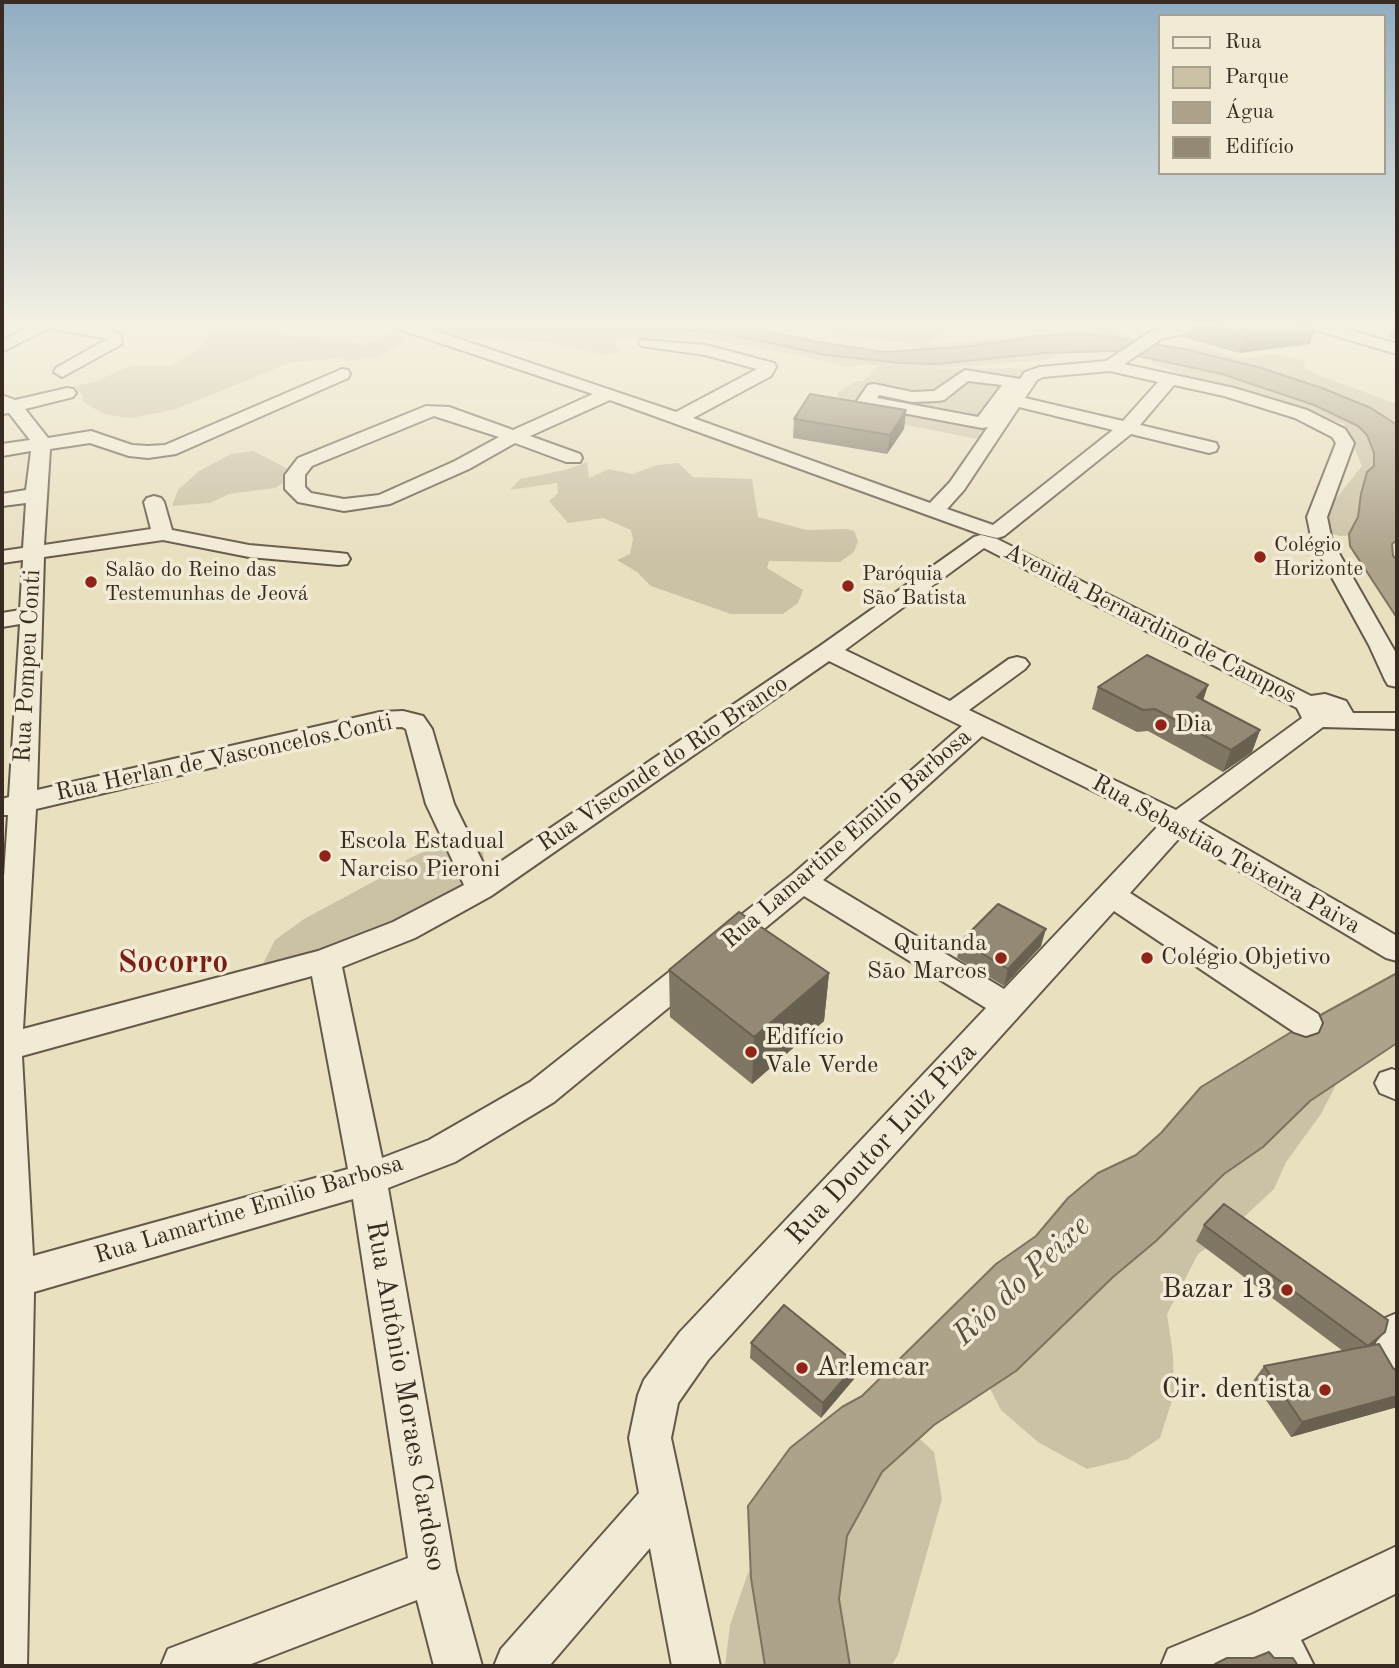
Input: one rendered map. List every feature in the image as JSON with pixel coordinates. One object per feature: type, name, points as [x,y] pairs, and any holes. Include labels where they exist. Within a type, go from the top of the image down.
[{"type":"street","points":[[2,450],[91,437],[128,450],[148,453],[169,450],[276,403]]},
{"type":"street","points":[[573,458],[514,436],[443,411],[426,411],[305,462],[295,475],[295,489],[305,498],[344,505],[383,500],[462,465],[514,436],[589,403]]},
{"type":"street","name":"Avenida Bernardino de Campos","points":[[635,403],[944,514],[959,525],[989,536],[1324,710],[1397,721]]},
{"type":"street","points":[[679,418],[707,403]]},
{"type":"street","points":[[875,403],[989,425]]},
{"type":"street","points":[[944,514],[1002,403]]},
{"type":"street","points":[[989,425],[1013,403]]},
{"type":"street","points":[[1023,403],[1209,447]]},
{"type":"street","name":"Rua Visconde do Rio Branco","points":[[3,1047],[326,961],[404,930],[481,889],[828,651],[989,536],[1128,427],[1150,403]]},
{"type":"street","points":[[1265,403],[1301,414],[1339,432],[1345,443],[1317,517],[1322,541],[1381,645],[1397,680]]},
{"type":"street","points":[[6,405],[37,433],[41,445]]},
{"type":"street","name":"Rua Pompeu Conti","points":[[3,1666],[8,1281],[3,1047],[12,987],[11,806],[28,702],[33,552],[41,445]]},
{"type":"street","points":[[2,500],[36,495]]},
{"type":"street","points":[[154,502],[163,534]]},
{"type":"street","points":[[2,557],[163,534],[249,551],[339,559]]},
{"type":"street","points":[[2,620],[31,615]]},
{"type":"street","name":"Rua Sebastião Teixeira Paiva","points":[[828,651],[1178,822],[1397,950]]},
{"type":"street","name":"Rua Lamartine Emilio Barbosa","points":[[8,1281],[368,1179],[442,1151],[542,1092],[803,881],[1017,664]]},
{"type":"street","points":[[2,708],[28,702]]},
{"type":"street","name":"Rua Doutor Luiz Piza","points":[[696,1666],[650,1438],[659,1395],[694,1346],[1178,822],[1324,710]]},
{"type":"street","name":"Rua Herlan de Vasconcelos Conti","points":[[11,806],[380,720],[403,719],[414,722],[419,729],[440,804],[481,889]]},
{"type":"street","points":[[803,881],[1009,1007]]},
{"type":"street","points":[[1112,895],[1306,1023]]},
{"type":"street","name":"Rua Antônio Moraes Cardoso","points":[[326,961],[368,1179],[433,1571],[458,1666]]},
{"type":"street","points":[[518,1666],[661,1502]]},
{"type":"street","points":[[1185,1666],[1279,1649],[1397,1569]]},
{"type":"street","points":[[185,1666],[433,1571]]},
{"type":"green space","points":[[86,403],[192,403],[177,409],[131,418],[107,415]]},
{"type":"green space","points":[[842,403],[1004,403],[978,439],[854,415]]},
{"type":"green space","points":[[1272,403],[1328,403],[1380,419],[1357,403],[1397,404],[1397,544],[1381,534],[1339,536],[1318,528],[1320,518],[1362,466],[1344,424]]},
{"type":"green space","points":[[253,451],[290,470],[288,480],[275,488],[229,494],[210,503],[172,506],[178,490],[199,471],[231,454]]},
{"type":"green space","points":[[587,462],[589,478],[609,469],[632,474],[657,465],[678,463],[693,477],[752,479],[758,517],[807,530],[847,529],[854,531],[858,541],[854,552],[840,562],[769,561],[767,568],[803,590],[798,603],[783,614],[731,614],[651,586],[637,572],[617,560],[630,554],[633,539],[631,530],[603,518],[568,523],[549,501],[558,493],[557,483],[510,490],[520,479],[565,470]]},
{"type":"green space","points":[[460,835],[483,844],[484,865],[467,884],[442,903],[325,954],[262,966],[275,940],[304,919],[382,877],[408,859]]},
{"type":"green space","points":[[1338,1057],[1335,1087],[1321,1114],[1286,1162],[1274,1189],[1227,1233],[1198,1254],[1167,1314],[1173,1355],[1174,1394],[1160,1438],[1128,1459],[1087,1469],[1038,1442],[1001,1410],[982,1373]]},
{"type":"green space","points":[[899,1420],[934,1452],[942,1499],[898,1655],[891,1666],[725,1666],[730,1625],[748,1573],[827,1454]]},
{"type":"water","points":[[1308,403],[1358,403],[1397,425],[1397,540],[1392,544],[1393,556],[1397,560],[1397,618],[1350,546],[1349,534],[1358,517],[1367,472],[1374,466],[1374,453],[1367,435],[1358,426]]},
{"type":"water","name":"Rio do Peixe","points":[[1397,973],[1397,1043],[1310,1101],[1263,1147],[1224,1174],[1016,1371],[934,1425],[882,1472],[847,1536],[839,1599],[850,1666],[765,1666],[751,1578],[748,1506],[790,1448],[842,1407],[862,1396],[996,1264],[1036,1236],[1068,1198],[1098,1173],[1136,1155],[1161,1133],[1201,1087],[1306,1023]]},
{"type":"building","points":[[804,403],[863,403],[906,410],[890,435],[794,419]]},
{"type":"building","points":[[1147,655],[1208,685],[1197,697],[1260,730],[1231,750],[1155,709],[1143,710],[1098,687]]},
{"type":"building","points":[[998,904],[1046,929],[1008,969],[961,941]]},
{"type":"building","points":[[739,912],[829,973],[754,1037],[669,970]]},
{"type":"building","points":[[1224,1204],[1388,1320],[1385,1332],[1368,1346],[1204,1225]]},
{"type":"building","name":"Arlemcar","points":[[784,1305],[857,1364],[823,1403],[751,1343]]},
{"type":"building","name":"Cir. dentista","points":[[1379,1344],[1397,1371],[1397,1396],[1302,1422],[1264,1366]]},
{"type":"building","points":[[1269,1652],[1274,1658],[1293,1658],[1298,1666],[1215,1664],[1227,1658],[1254,1658]]},
{"type":"place","name":"Colégio Horizonte","points":[[1260,557]]},
{"type":"place","name":"Salão do Reino das Testemunhas de Jeová","points":[[91,582]]},
{"type":"place","name":"Paróquia São Batista","points":[[848,586]]},
{"type":"place","name":"Dia","points":[[1161,725]]},
{"type":"place","name":"Escola Estadual Narciso Pieroni","points":[[325,856]]},
{"type":"place","name":"Quitanda São Marcos","points":[[1001,958]]},
{"type":"place","name":"Colégio Objetivo","points":[[1147,958]]},
{"type":"place","name":"Edifício Vale Verde","points":[[751,1052]]},
{"type":"place","name":"Bazar 13","points":[[1287,1290]]},
{"type":"place","name":"Arlemcar","points":[[802,1368]]},
{"type":"place","name":"Cir. dentista","points":[[1325,1390]]},
{"type":"district","name":"Socorro","points":[[173,964]]}]
